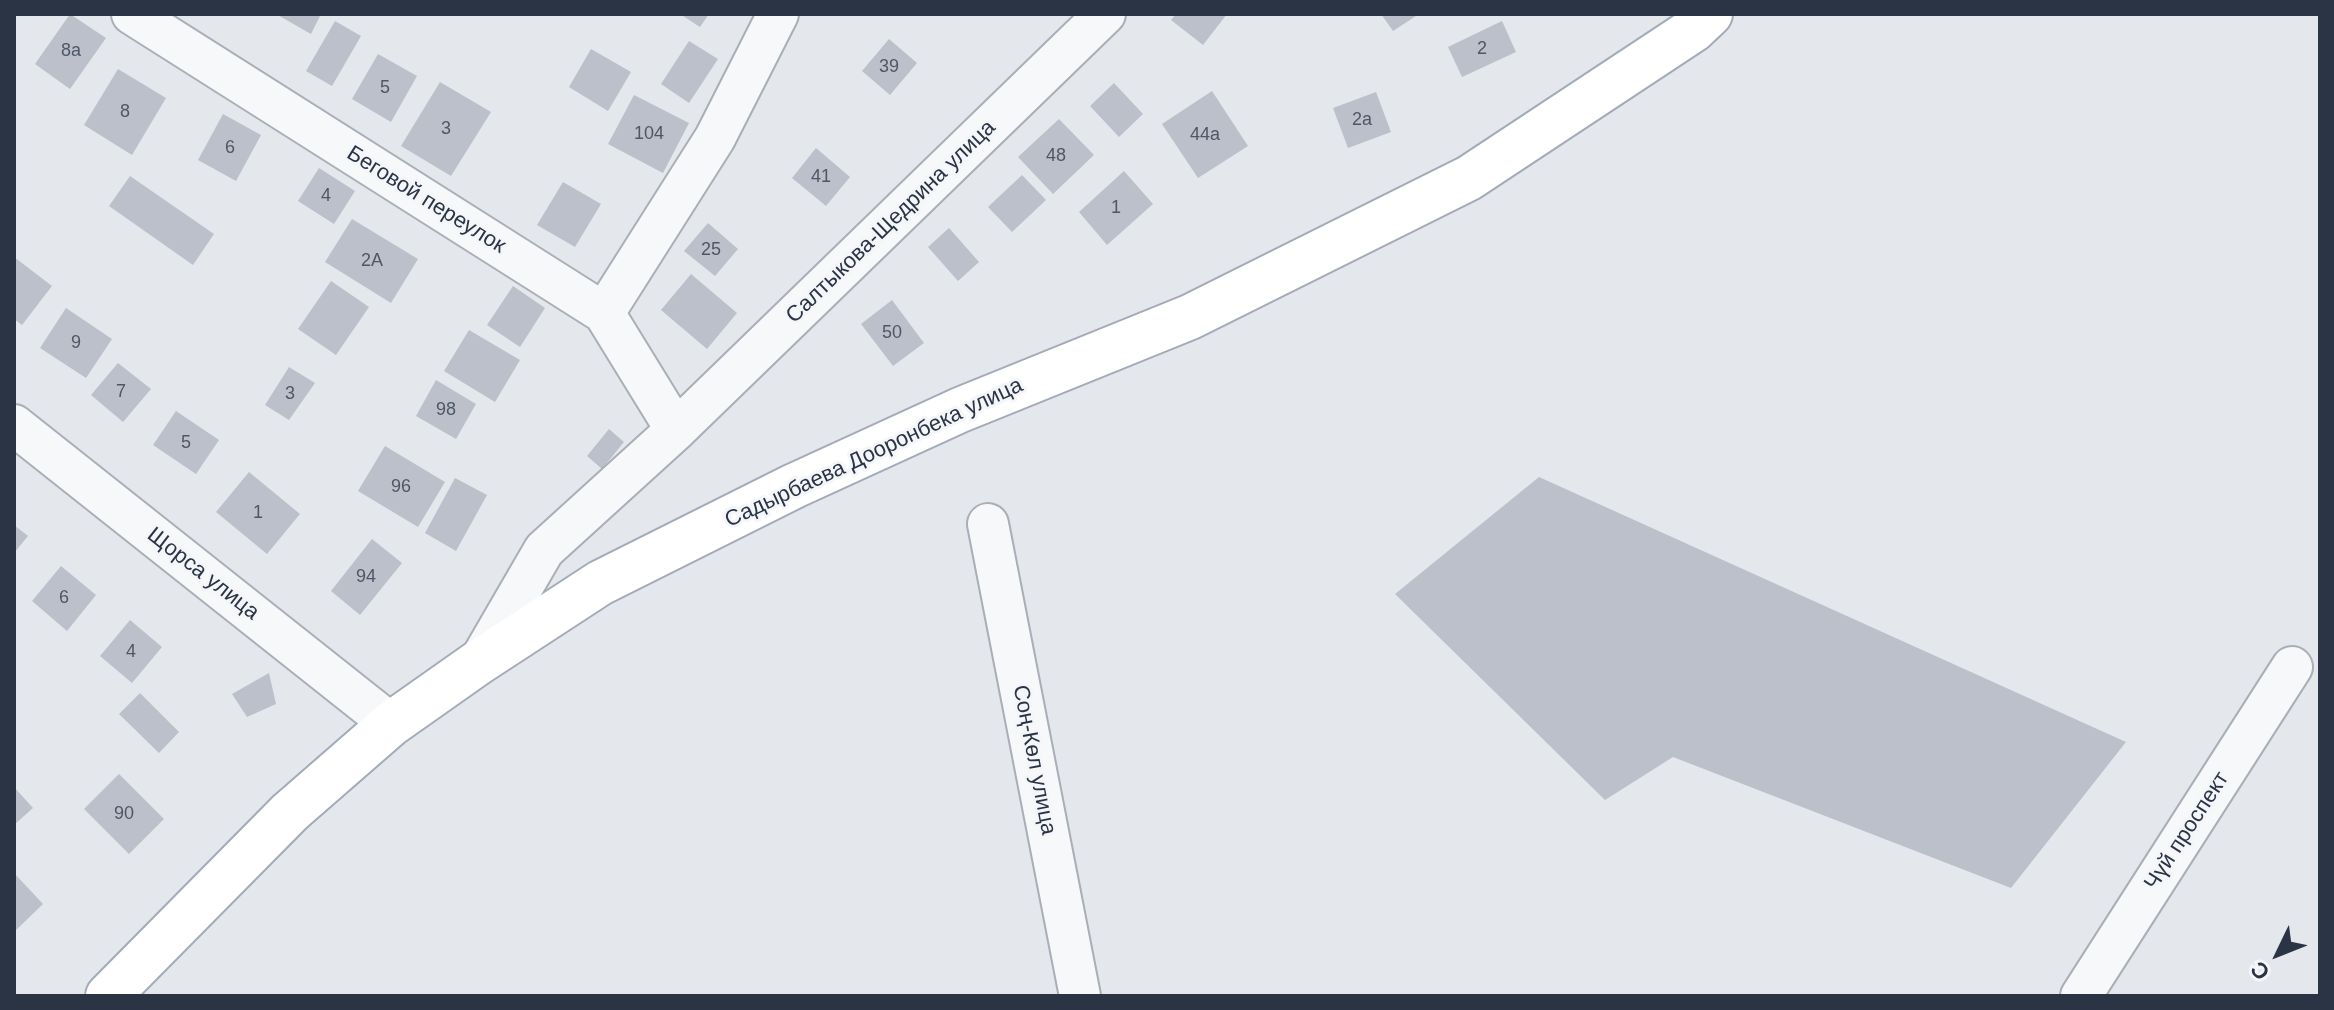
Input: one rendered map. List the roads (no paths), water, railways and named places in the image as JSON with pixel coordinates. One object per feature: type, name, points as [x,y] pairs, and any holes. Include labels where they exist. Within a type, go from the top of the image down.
[{"type":"main road","name":"Садырбаева Дооронбека улица","points":[[108,996],[290,812],[391,724],[600,583],[794,486],[960,410],[1190,317],[1469,178],[1693,30],[1710,14]]},
{"type":"street","name":"Беговой переулок","points":[[132,14],[604,313],[676,430]]},
{"type":"street","points":[[604,313],[715,138],[778,14]]},
{"type":"street","name":"Салтыкова-Щедрина улица","points":[[479,662],[544,550],[676,430],[1105,14]]},
{"type":"street","name":"Щорса улица","points":[[14,425],[391,724]]},
{"type":"street","name":"Соң-Көл улица","points":[[988,524],[1080,996]]},
{"type":"street","name":"Чүй проспект","points":[[2081,996],[2292,667]]}]
